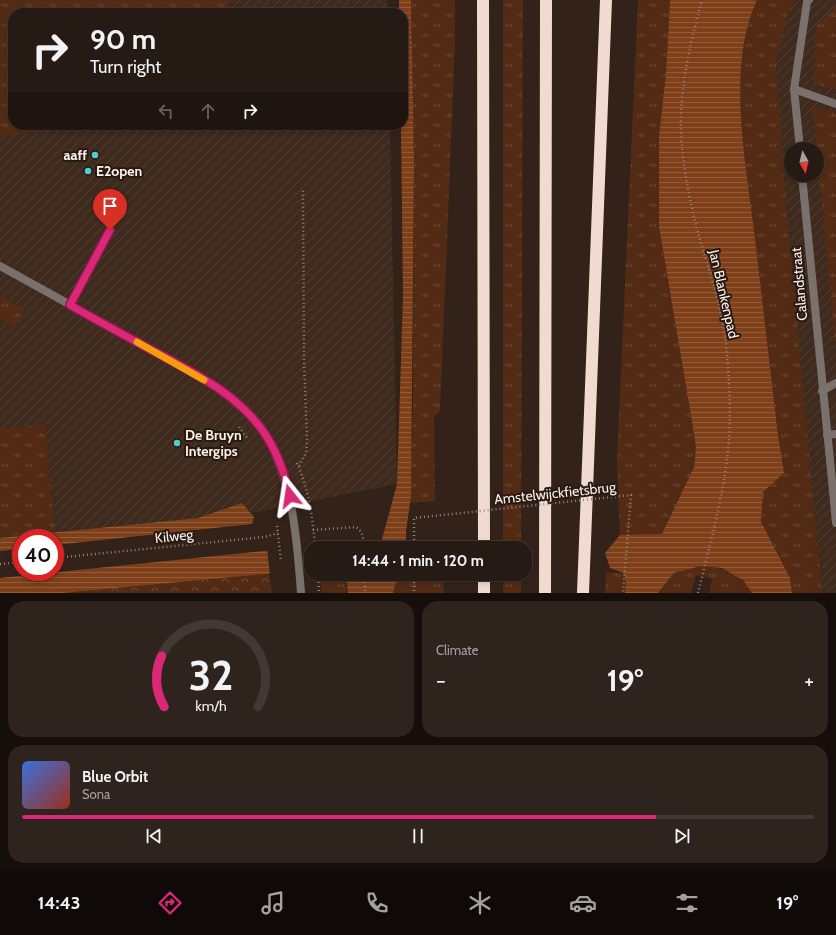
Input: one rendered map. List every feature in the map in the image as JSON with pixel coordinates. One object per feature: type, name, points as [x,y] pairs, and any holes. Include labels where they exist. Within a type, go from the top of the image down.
[{"type":"highway","points":[[483,0],[484,541]]},
{"type":"highway","points":[[545,593],[546,0]]},
{"type":"highway","points":[[583,593],[606,0]]},
{"type":"highway","points":[[484,581],[484,593]]},
{"type":"street","points":[[799,142],[794,89],[807,2],[809,0]]},
{"type":"street","points":[[794,89],[836,104]]},
{"type":"street","name":"Calandstraat","points":[[803,182],[836,522]]},
{"type":"street","points":[[70,305],[110,230]]},
{"type":"street","points":[[0,266],[207,382],[249,415],[265,434],[284,475],[290,496],[296,535],[301,593]]},
{"type":"street","points":[[822,391],[836,383]]},
{"type":"street","points":[[827,435],[836,434]]},
{"type":"path","name":"Jan Blankenpad","points":[[698,593],[724,476],[729,440],[730,405],[726,343],[712,275],[695,221],[682,147],[681,117],[683,88],[702,0]]},
{"type":"path","points":[[298,466],[306,453],[307,440],[304,360],[303,190]]},
{"type":"path","points":[[235,423],[252,445]]},
{"type":"path","name":"Amstelwijckfietsbrug","points":[[414,541],[414,518],[631,495],[623,593]]},
{"type":"path","points":[[277,526],[279,541]]},
{"type":"path","points":[[296,535],[351,526],[356,527],[361,531],[363,541]]},
{"type":"path","name":"Kilweg","points":[[64,557],[264,536],[278,533],[296,535]]},
{"type":"path","points":[[315,537],[315,541]]},
{"type":"path","points":[[0,564],[12,563]]},
{"type":"path","points":[[318,581],[319,593]]},
{"type":"path","points":[[364,581],[365,593]]},
{"type":"path","points":[[414,581],[414,593]]},
{"type":"shaded area","points":[[0,0],[387,0],[388,8],[8,8],[8,130],[390,130],[397,484],[236,516],[64,534],[64,529],[12,529],[12,540],[0,541]]},
{"type":"shaded area","points":[[399,0],[411,0],[414,161],[411,496],[406,541],[382,541],[397,484],[403,297],[401,130],[408,130],[408,8],[399,8]]},
{"type":"shaded area","points":[[670,0],[757,0],[747,27],[742,56],[740,87],[741,118],[775,411],[784,473],[763,492],[761,522],[790,578],[792,593],[752,593],[743,580],[722,568],[701,566],[674,573],[658,593],[625,593],[626,582],[624,573],[610,568],[605,553],[620,535],[662,534],[694,467],[696,448],[659,227],[659,136],[666,74]]},
{"type":"shaded area","points":[[748,0],[836,0],[836,593],[757,593],[734,56]]},
{"type":"shaded area","points":[[242,503],[254,517],[252,524],[64,544],[64,532],[198,518]]},
{"type":"shaded area","points":[[12,537],[12,550],[0,551],[0,538]]},
{"type":"shaded area","points":[[304,547],[304,555],[286,572],[63,593],[0,593],[0,578],[12,577],[12,581],[64,581],[64,571]]},
{"type":"shaded area","points":[[347,581],[398,581],[393,593],[348,593]]},
{"type":"green space","points":[[0,0],[227,0],[229,8],[8,8],[8,130],[58,130],[0,136]]},
{"type":"green space","points":[[411,0],[455,0],[455,44],[440,411],[434,416],[435,501],[410,503],[413,409],[414,161]]},
{"type":"green space","points":[[503,0],[523,0],[521,541],[503,541]]},
{"type":"green space","points":[[638,0],[670,0],[666,74],[659,136],[659,227],[696,448],[694,467],[662,534],[620,535],[617,460]]},
{"type":"green space","points":[[757,0],[795,0],[787,16],[776,64],[784,182],[822,593],[792,593],[790,578],[761,522],[763,492],[784,473],[775,411],[741,118],[740,87],[742,56],[747,27]]},
{"type":"green space","points":[[836,5],[836,90],[813,83],[816,26]]},
{"type":"green space","points":[[812,106],[836,113],[836,349],[820,182],[824,182],[824,142],[816,142]]},
{"type":"green space","points":[[0,296],[25,310],[15,327],[0,319]]},
{"type":"green space","points":[[45,425],[55,529],[12,529],[12,536],[0,537],[0,429]]},
{"type":"green space","points":[[701,566],[718,568],[731,572],[742,580],[752,593],[709,593],[712,579],[696,575],[691,593],[658,593],[674,573]]},
{"type":"green space","points":[[606,572],[624,573],[626,582],[625,593],[605,593]]},
{"type":"green space","points":[[269,573],[272,593],[63,593]]},
{"type":"green space","points":[[321,581],[346,581],[347,593],[322,593]]},
{"type":"green space","points":[[398,581],[443,581],[444,593],[393,593]]},
{"type":"green space","points":[[503,581],[521,581],[521,593],[503,593]]},
{"type":"pier","points":[[304,545],[304,571],[270,575],[267,549]]},
{"type":"slow traffic","points":[[137,342],[204,380]]},
{"type":"place","name":"aaff","points":[[95,155]]},
{"type":"place","name":"E2open","points":[[88,171]]},
{"type":"place","name":"De Bruyn Intergips","points":[[177,443]]},
{"type":"route","points":[[110,230],[70,305],[178,364],[207,382],[249,415],[265,434],[284,475],[290,496]]}]
